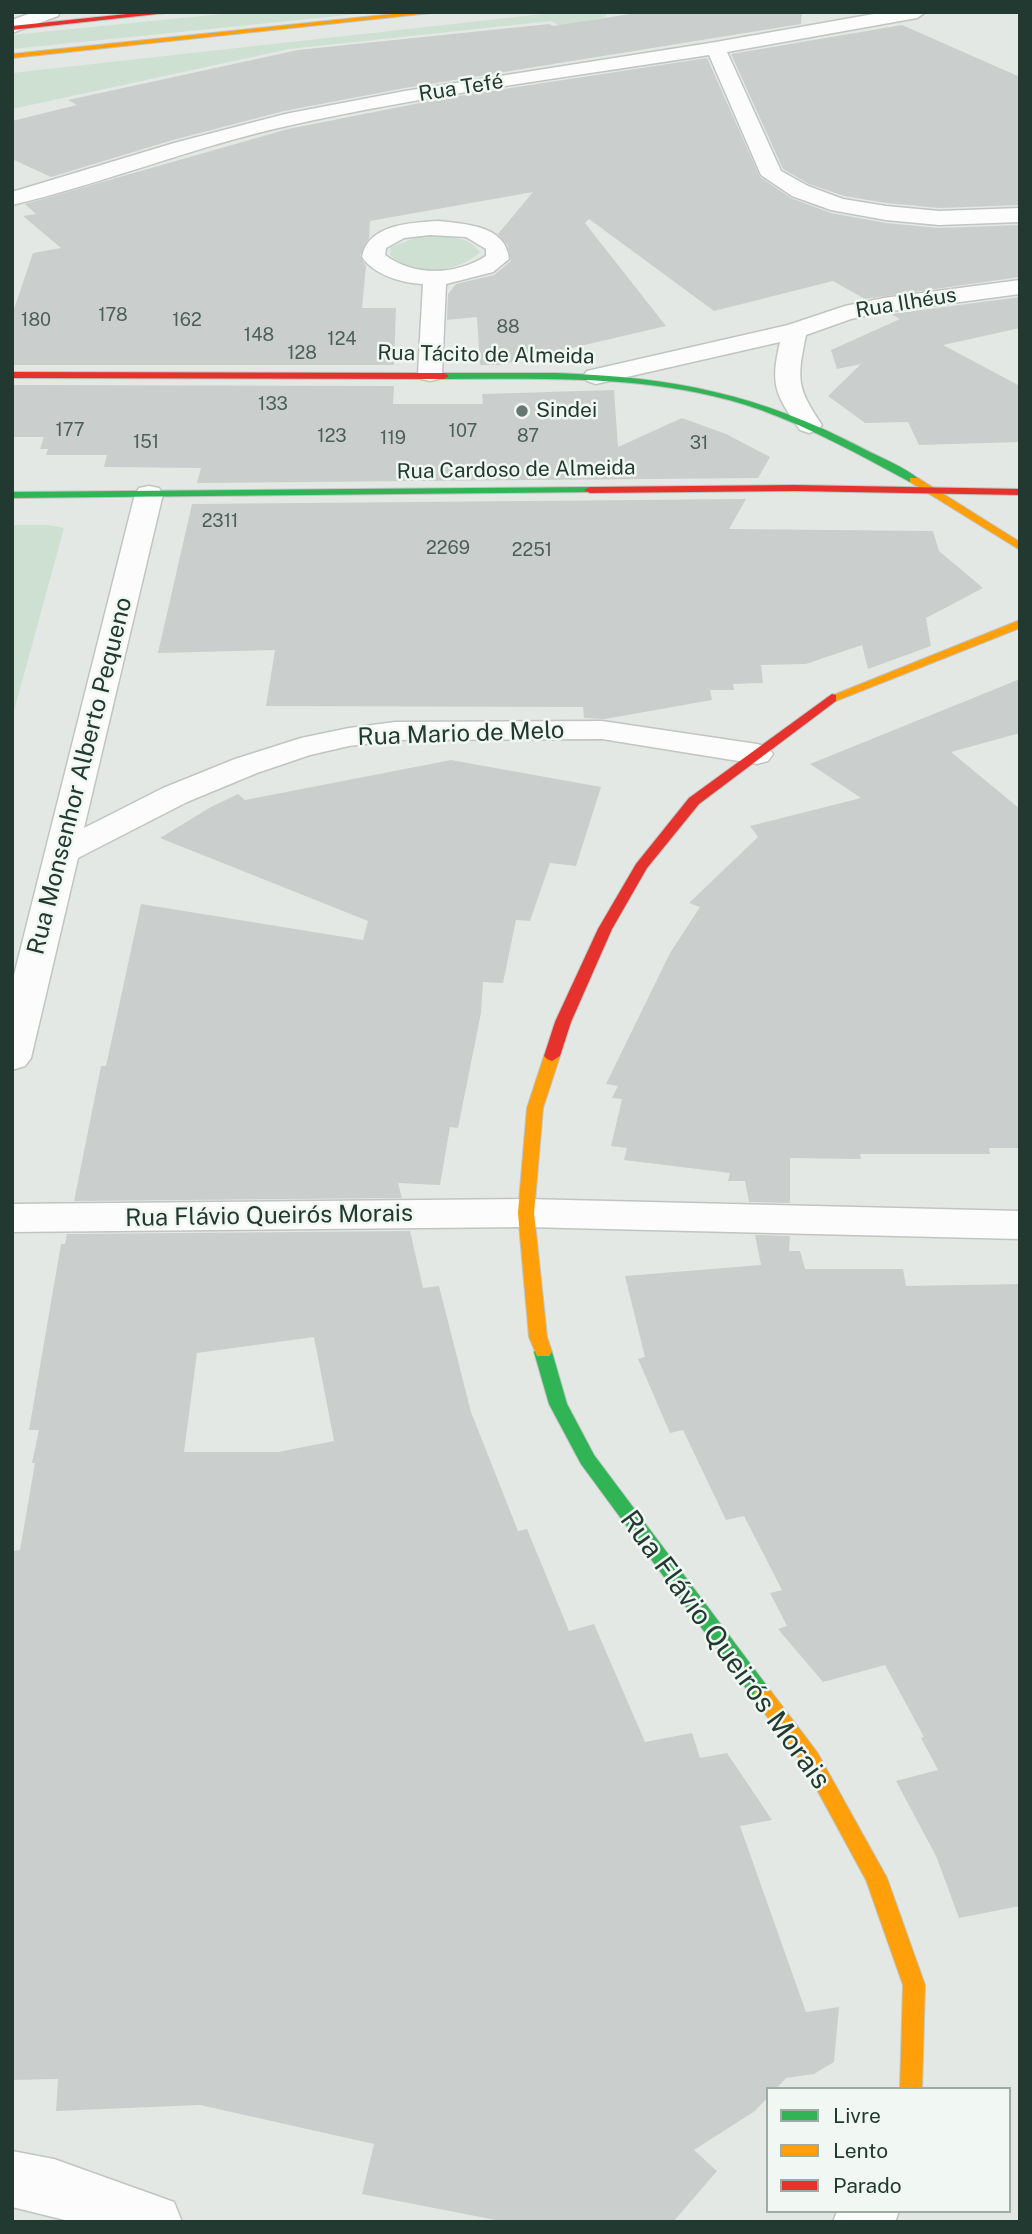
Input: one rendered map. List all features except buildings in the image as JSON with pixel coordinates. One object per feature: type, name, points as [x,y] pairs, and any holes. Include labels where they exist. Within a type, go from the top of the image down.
[{"type":"main road","points":[[12,28],[171,12]]},
{"type":"main road","points":[[12,56],[436,12]]},
{"type":"main road","name":"Rua Tácito de Almeida","points":[[12,375],[596,376],[694,388],[742,400],[809,425],[936,492],[1020,547]]},
{"type":"main road","points":[[809,425],[825,449]]},
{"type":"main road","points":[[794,488],[813,477],[820,467]]},
{"type":"main road","name":"Rua Cardoso de Almeida","points":[[12,495],[794,488],[1020,492]]},
{"type":"main road","points":[[998,532],[1012,518]]},
{"type":"main road","name":"Rua Flávio Queirós Morais","points":[[911,2087],[914,1984],[876,1878],[810,1758],[587,1459],[558,1404],[538,1337],[526,1213],[534,1108],[563,1022],[605,929],[641,867],[694,801],[834,696],[1020,624]]},
{"type":"street","points":[[12,28],[51,12]]},
{"type":"street","name":"Rua Tefé","points":[[12,198],[181,147],[285,120],[405,97],[716,48],[917,12]]},
{"type":"street","points":[[716,48],[772,175],[800,191],[839,205],[886,213],[939,218],[1020,215]]},
{"type":"street","points":[[438,228],[481,235],[497,247],[498,259],[491,265],[467,273],[435,276],[388,269],[373,257],[375,246],[395,234],[438,228]]},
{"type":"street","points":[[430,374],[435,276]]},
{"type":"street","name":"Rua Ilhéus","points":[[596,376],[795,331],[845,313],[884,305],[1020,287]]},
{"type":"street","points":[[795,331],[785,376],[789,395],[809,425]]},
{"type":"street","name":"Rua Monsenhor Alberto Pequeno","points":[[12,1058],[149,494]]},
{"type":"street","name":"Rua Mario de Melo","points":[[61,853],[175,795],[246,766],[301,748],[349,737],[394,732],[602,730],[757,754]]},
{"type":"street","name":"Rua Flávio Queirós Morais","points":[[12,1218],[526,1213],[1020,1225]]},
{"type":"street","points":[[12,2179],[54,2187],[153,2222]]},
{"type":"green space","points":[[241,12],[377,12],[12,49],[12,35]]},
{"type":"green space","points":[[561,12],[608,12],[605,17],[562,27],[551,21],[289,49],[12,109],[12,73]]},
{"type":"green space","points":[[421,236],[461,239],[475,246],[480,252],[460,264],[435,270],[410,267],[390,255],[391,247]]},
{"type":"green space","points":[[12,525],[64,528],[12,718]]},
{"type":"traffic: fast","points":[[444,376],[630,380],[704,391],[785,415],[914,480]]},
{"type":"traffic: fast","points":[[12,495],[590,490]]},
{"type":"traffic: fast","points":[[543,1352],[558,1404],[587,1459],[763,1696]]},
{"type":"traffic: slow","points":[[12,56],[436,12]]},
{"type":"traffic: slow","points":[[914,480],[1020,547]]},
{"type":"traffic: slow","points":[[832,698],[1020,624]]},
{"type":"traffic: slow","points":[[543,1352],[538,1337],[526,1213],[535,1108],[552,1056]]},
{"type":"traffic: slow","points":[[763,1696],[810,1758],[876,1878],[914,1985],[911,2087]]},
{"type":"traffic: jam","points":[[12,28],[171,12]]},
{"type":"traffic: jam","points":[[12,375],[444,376]]},
{"type":"traffic: jam","points":[[590,490],[794,488],[1020,492]]},
{"type":"traffic: jam","points":[[552,1056],[563,1022],[605,929],[641,867],[694,801],[832,698]]},
{"type":"place","name":"Sindei","points":[[522,411]]}]
